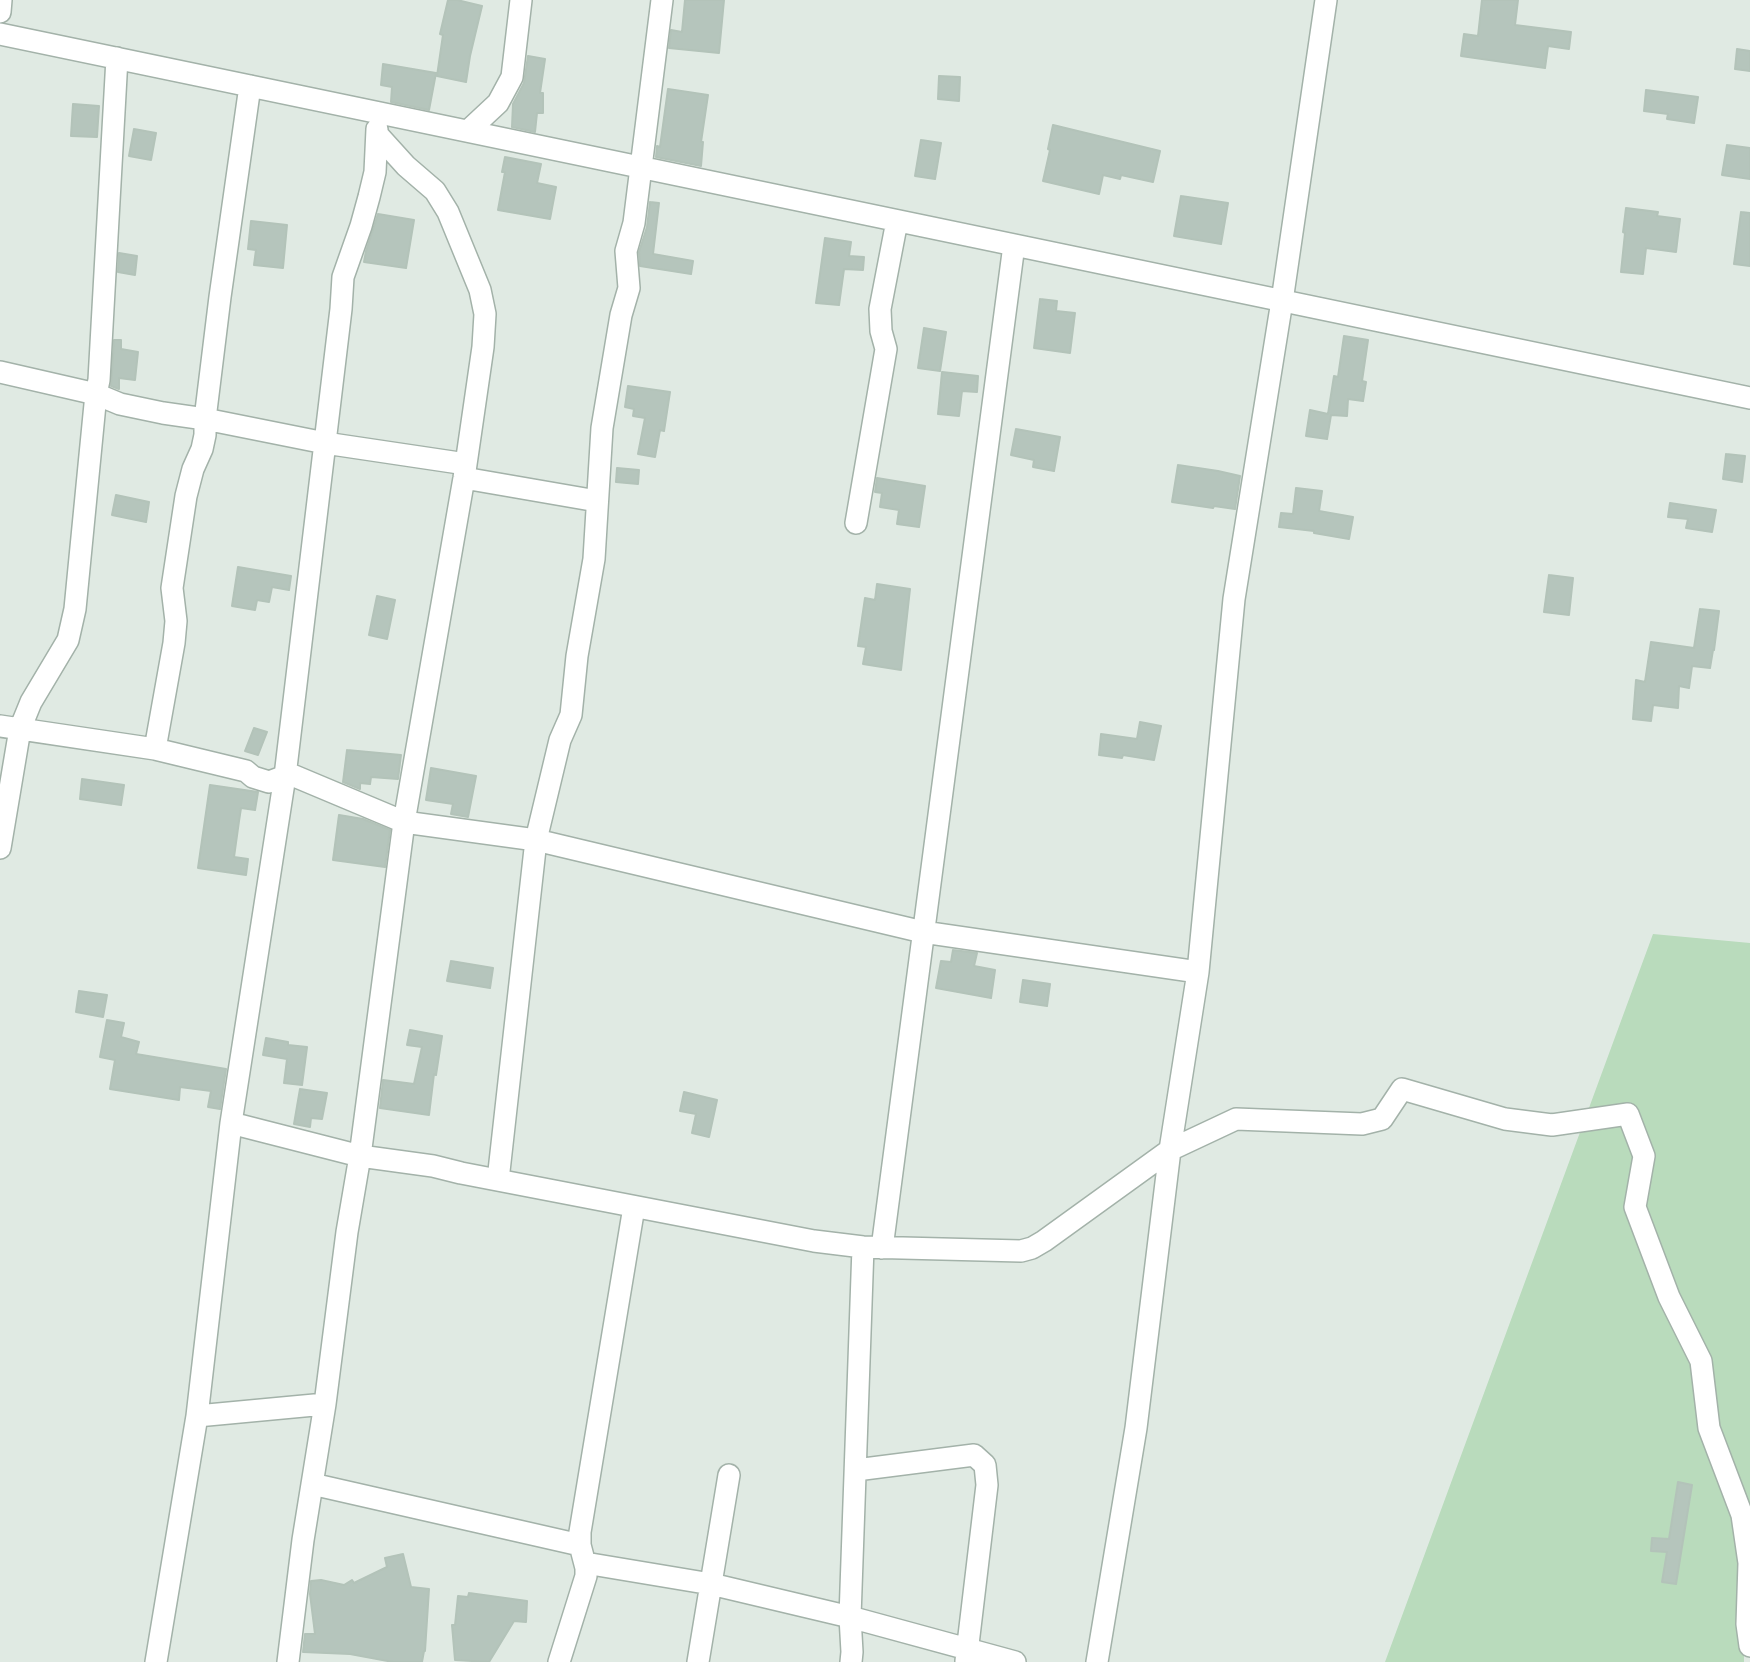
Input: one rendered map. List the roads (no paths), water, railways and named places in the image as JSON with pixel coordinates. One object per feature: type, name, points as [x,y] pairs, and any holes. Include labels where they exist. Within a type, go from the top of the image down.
[{"type":"street","points":[[0,12],[1,0]]},
{"type":"street","points":[[468,131],[498,103],[512,77],[521,0]]},
{"type":"street","points":[[498,1180],[536,839],[560,740],[571,715],[577,656],[594,559],[602,428],[621,315],[629,288],[625,251],[634,223],[662,0]]},
{"type":"street","points":[[1097,1662],[1136,1428],[1170,1150],[1198,972],[1234,599],[1282,301],[1326,0]]},
{"type":"street","points":[[0,34],[1750,398]]},
{"type":"street","points":[[0,848],[10,727],[31,702],[68,640],[73,619],[99,380],[117,58]]},
{"type":"street","points":[[155,749],[174,643],[176,621],[172,589],[186,496],[205,435],[220,297],[250,86]]},
{"type":"street","points":[[156,1662],[197,1416],[231,1122],[285,776],[343,277],[361,226],[375,172],[377,113]]},
{"type":"street","points":[[288,1662],[347,1232],[360,1156],[404,822],[465,471],[483,347],[485,314],[480,290],[448,212],[435,191],[406,166],[377,134]]},
{"type":"street","points":[[856,523],[882,379],[886,349],[881,331],[880,309],[897,221]]},
{"type":"street","points":[[851,1662],[850,1617],[856,1470],[872,1248],[923,932],[1014,245]]},
{"type":"street","points":[[0,372],[96,394],[120,404],[465,471],[597,501]]},
{"type":"street","points":[[10,727],[155,749],[246,771],[253,777],[269,782],[292,775],[404,822],[536,839],[923,932],[1198,972]]},
{"type":"street","points":[[231,1122],[360,1156],[433,1166],[814,1241],[872,1248],[1021,1251],[1032,1248],[1170,1150],[1236,1119],[1362,1124],[1382,1119],[1402,1089],[1505,1119],[1552,1125],[1628,1114],[1644,1156],[1635,1207],[1670,1297],[1701,1361],[1709,1428],[1742,1515],[1749,1563],[1747,1624],[1750,1646]]},
{"type":"street","points":[[559,1662],[586,1576],[581,1521],[634,1207]]},
{"type":"street","points":[[197,1416],[325,1404]]},
{"type":"street","points":[[856,1470],[974,1455],[985,1465],[987,1485],[967,1656]]},
{"type":"street","points":[[698,1662],[729,1475]]},
{"type":"street","points":[[312,1484],[583,1554],[850,1617],[967,1656],[1015,1662]]}]
